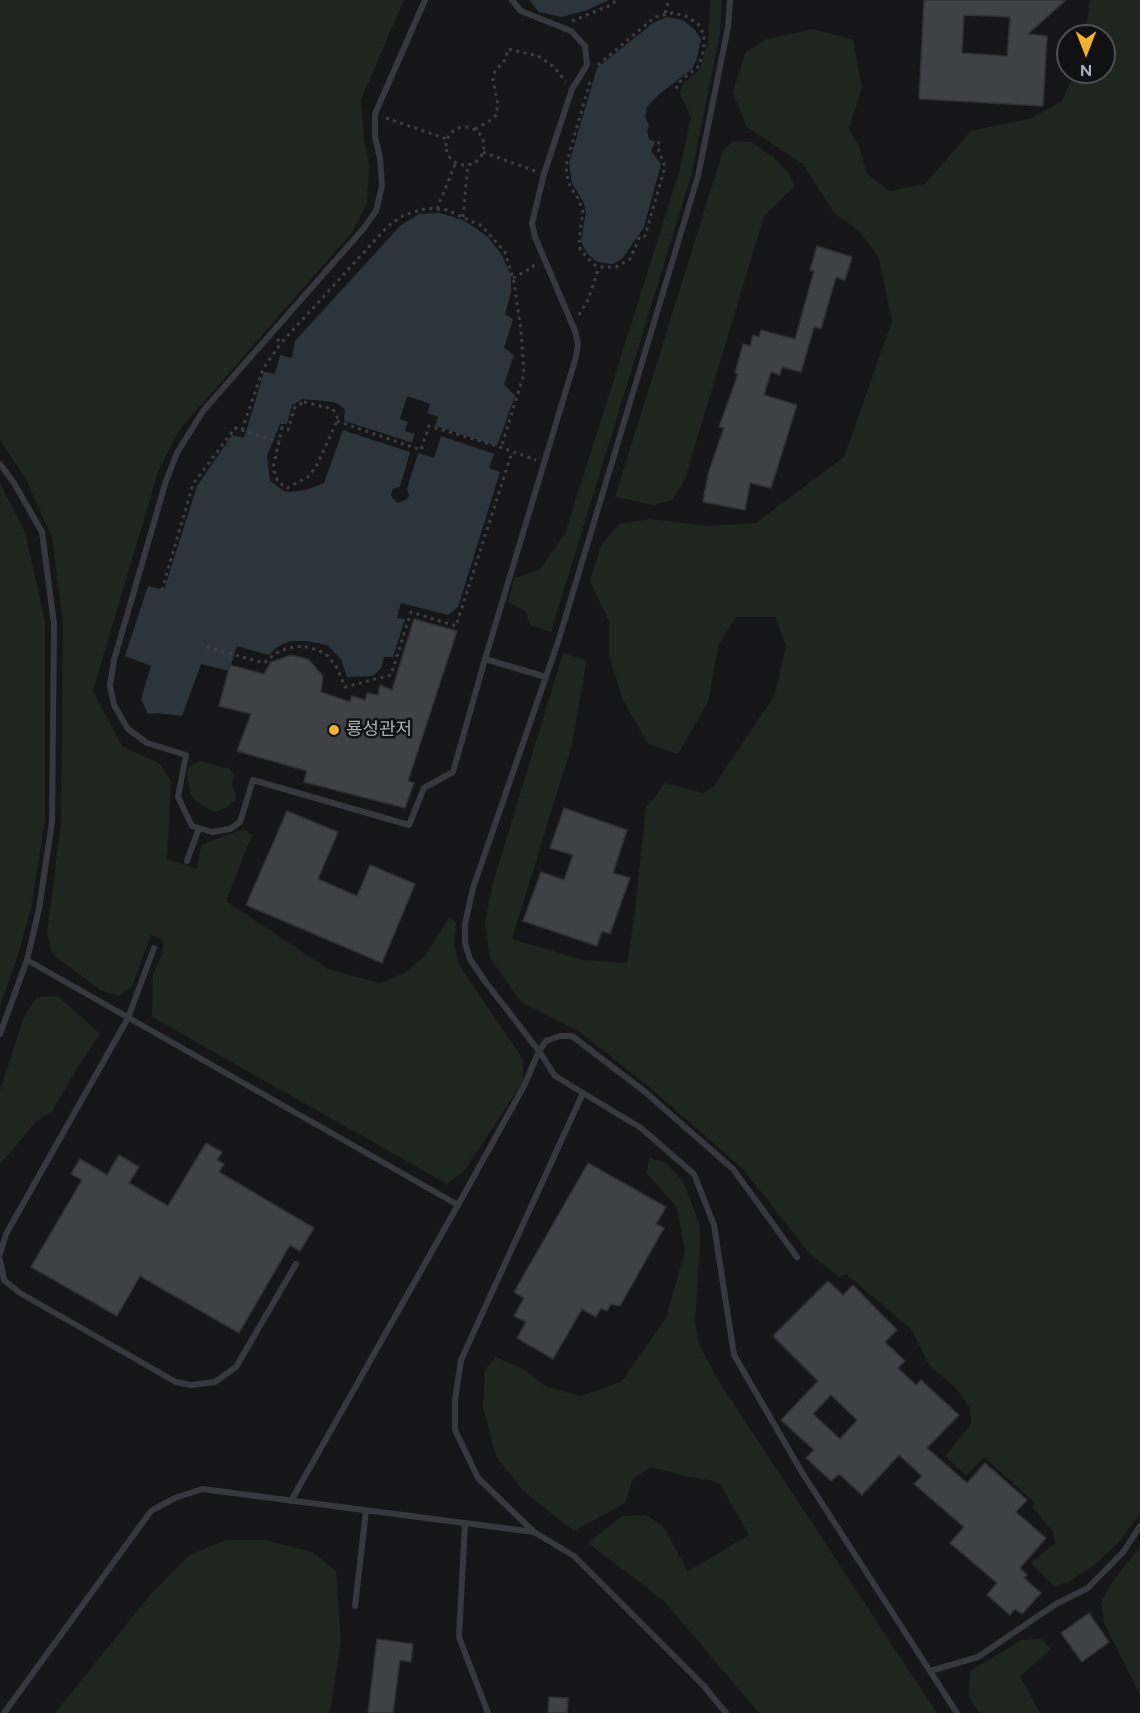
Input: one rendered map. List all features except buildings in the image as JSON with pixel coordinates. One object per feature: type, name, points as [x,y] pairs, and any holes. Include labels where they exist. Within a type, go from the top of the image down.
[{"type":"lane","points":[[425,0],[375,114],[375,137],[380,158],[382,186],[376,211],[364,228],[203,411],[177,453],[166,481],[120,638],[110,685],[114,705],[129,729],[147,743],[186,755],[178,797],[192,826],[212,832],[230,829],[240,822],[253,780],[409,825],[424,788],[453,772],[578,344],[573,326],[534,237],[532,224],[544,174],[572,89],[587,65],[585,46],[571,32],[521,11],[512,0]]},
{"type":"lane","points":[[730,0],[728,27],[698,176],[546,677],[473,888],[465,924],[465,943],[470,959],[555,1076],[641,1128],[694,1174],[714,1226],[734,1355],[803,1474],[957,1713]]},
{"type":"lane","points":[[0,464],[14,483],[42,532],[54,624],[52,822],[39,909],[27,960],[0,1034]]},
{"type":"lane","points":[[485,659],[546,677]]},
{"type":"lane","points":[[187,861],[200,828]]},
{"type":"lane","points":[[0,1254],[6,1234],[128,1018],[154,948]]},
{"type":"lane","points":[[27,960],[458,1205]]},
{"type":"lane","points":[[291,1501],[524,1086],[539,1051],[546,1041],[560,1036],[572,1036],[644,1091],[733,1169],[797,1257]]},
{"type":"lane","points":[[583,1094],[461,1360],[454,1400],[454,1430],[478,1478],[534,1532],[574,1556],[703,1685],[726,1713]]},
{"type":"lane","points":[[0,1260],[4,1280],[20,1293],[176,1383],[191,1385],[215,1382],[236,1367],[296,1264]]},
{"type":"lane","points":[[4,1713],[151,1511],[175,1498],[202,1489],[534,1532]]},
{"type":"lane","points":[[355,1606],[366,1511]]},
{"type":"lane","points":[[465,1523],[459,1636],[490,1713]]},
{"type":"lane","points":[[930,1671],[978,1657],[1056,1604],[1088,1588],[1124,1551],[1140,1526]]},
{"type":"path","points":[[559,26],[611,5],[616,0]]},
{"type":"path","points":[[665,13],[669,0]]},
{"type":"path","points":[[594,69],[655,17],[665,13],[686,16],[698,24],[704,35],[704,50],[699,66],[678,83],[675,93]]},
{"type":"path","points":[[475,129],[483,139],[483,152],[475,162],[469,164],[456,162],[447,152],[447,139],[451,133],[462,127],[475,129],[496,115],[498,105],[493,80],[495,71],[505,60],[508,49],[538,56],[554,67],[572,89]]},
{"type":"path","points":[[591,78],[566,165],[567,176],[583,212],[579,239],[580,249],[585,257],[599,267],[616,267],[630,259],[640,236],[645,236],[665,166],[658,148],[659,140]]},
{"type":"path","points":[[375,118],[389,118],[447,139]]},
{"type":"path","points":[[483,152],[544,174]]},
{"type":"path","points":[[437,209],[456,162]]},
{"type":"path","points":[[463,217],[469,164]]},
{"type":"path","points":[[242,430],[263,369],[281,343],[388,226],[404,215],[428,208],[447,210],[482,226],[506,252],[513,278],[521,330],[524,374],[501,448]]},
{"type":"path","points":[[513,278],[532,267],[541,252]]},
{"type":"path","points":[[573,326],[588,300],[599,267]]},
{"type":"path","points":[[272,333],[281,343]]},
{"type":"path","points":[[337,421],[317,465],[308,477],[287,488],[278,482],[273,468],[282,428],[288,430],[295,407],[304,402],[333,409],[337,421],[344,425],[421,450],[429,426],[544,463]]},
{"type":"path","points":[[162,590],[193,484],[235,428],[279,442]]},
{"type":"path","points":[[207,647],[264,663],[276,653],[288,648],[303,646],[318,650],[328,656],[337,668],[345,687],[391,675],[411,612],[456,626],[512,452]]},
{"type":"shaded area","points":[[0,0],[404,0],[361,100],[369,165],[367,203],[353,231],[180,429],[158,472],[93,691],[122,746],[159,763],[171,781],[167,859],[197,869],[201,845],[244,829],[252,835],[226,901],[328,969],[380,983],[406,972],[425,956],[449,918],[456,922],[454,942],[459,965],[523,1059],[523,1082],[464,1171],[447,1184],[152,1017],[153,974],[162,955],[164,941],[151,935],[132,986],[119,996],[100,990],[52,954],[47,933],[61,822],[63,624],[52,538],[27,481],[0,440]]},
{"type":"shaded area","points":[[529,0],[609,0],[587,10],[562,17],[539,12]]},
{"type":"shaded area","points":[[710,0],[722,0],[720,33],[691,176],[551,632],[530,625],[526,612],[508,602],[514,578],[539,570],[565,534],[680,169],[691,117],[680,94],[682,85],[700,69],[708,43]]},
{"type":"shaded area","points":[[1090,0],[1140,0],[1140,1514],[1118,1543],[1096,1564],[1069,1582],[1054,1586],[1031,1563],[1055,1543],[1053,1532],[1033,1508],[1035,1503],[984,1457],[966,1476],[945,1456],[971,1424],[970,1408],[956,1388],[929,1365],[911,1329],[846,1274],[839,1277],[810,1254],[743,1169],[648,1086],[580,1032],[521,1002],[490,958],[485,924],[492,886],[563,653],[586,660],[572,744],[512,939],[583,960],[627,963],[646,808],[665,783],[703,793],[714,786],[775,695],[786,645],[775,617],[736,617],[719,644],[708,702],[678,754],[648,744],[622,698],[609,655],[609,621],[590,581],[601,545],[619,524],[650,519],[707,526],[756,523],[844,457],[892,321],[879,258],[859,231],[834,213],[803,164],[747,127],[733,93],[745,53],[767,39],[813,29],[853,40],[862,87],[849,129],[859,147],[867,174],[890,191],[925,184],[971,131],[1031,118],[1062,101],[1070,84],[1116,84],[1116,24],[1087,24]]},
{"type":"shaded area","points":[[667,17],[683,20],[695,30],[701,39],[697,58],[692,69],[657,96],[647,107],[645,117],[649,125],[647,131],[649,139],[655,142],[651,151],[661,164],[644,227],[622,259],[613,264],[597,262],[587,253],[581,242],[586,212],[583,201],[572,183],[569,163],[597,68],[653,23]]},
{"type":"shaded area","points":[[733,141],[751,142],[773,157],[790,174],[794,187],[764,216],[684,482],[672,500],[654,505],[615,497],[723,151]]},
{"type":"shaded area","points":[[440,213],[463,220],[487,236],[502,255],[511,276],[511,292],[505,314],[513,319],[504,348],[514,355],[504,384],[515,396],[489,468],[500,472],[458,607],[448,615],[401,603],[397,618],[405,619],[393,657],[384,657],[381,668],[373,676],[347,677],[341,659],[327,645],[290,641],[277,647],[269,655],[237,646],[229,671],[201,664],[182,716],[148,714],[141,699],[151,666],[125,656],[148,586],[164,590],[197,486],[232,435],[244,438],[264,372],[275,374],[280,355],[292,358],[295,341],[401,225],[419,214]],"holes":[[[408,397],[430,404],[427,413],[438,417],[435,426],[496,446],[494,453],[441,436],[434,457],[418,453],[407,488],[406,500],[394,500],[391,495],[393,489],[400,487],[411,452],[343,430],[324,483],[306,490],[289,492],[270,481],[267,456],[280,424],[287,424],[292,405],[303,399],[334,402],[345,409],[344,421],[412,443],[415,434],[406,431],[409,421],[400,418]]]},
{"type":"shaded area","points":[[0,483],[25,532],[45,621],[45,820],[31,908],[0,1006]]},
{"type":"shaded area","points":[[200,761],[230,769],[234,776],[232,786],[236,794],[235,800],[226,808],[215,812],[197,802],[190,793],[187,773],[189,767]]},
{"type":"shaded area","points":[[58,996],[100,1034],[52,1111],[36,1122],[0,1164],[0,1091],[23,1019],[37,997]]},
{"type":"shaded area","points":[[649,1157],[667,1164],[683,1181],[699,1223],[695,1321],[699,1344],[718,1380],[937,1713],[759,1713],[663,1600],[588,1543],[622,1516],[646,1515],[663,1526],[688,1571],[749,1535],[720,1484],[650,1467],[633,1479],[625,1503],[574,1531],[523,1491],[496,1456],[483,1407],[485,1370],[496,1357],[521,1368],[547,1387],[581,1396],[621,1382],[666,1318],[685,1251],[677,1207],[647,1174]]},
{"type":"shaded area","points":[[226,1540],[266,1540],[312,1552],[336,1571],[341,1640],[330,1713],[55,1713],[151,1594],[189,1555]]},
{"type":"shaded area","points":[[1140,1546],[1140,1695],[1104,1623],[1101,1603],[1108,1588]]},
{"type":"shaded area","points":[[1041,1639],[1051,1649],[1020,1676],[1040,1713],[980,1713],[969,1697],[970,1671],[1022,1640]]},
{"type":"pier","points":[[407,396],[430,404],[427,413],[438,417],[435,426],[497,446],[494,454],[441,436],[434,458],[418,453],[407,488],[409,496],[406,500],[397,503],[391,495],[393,489],[400,487],[410,452],[343,430],[343,428],[413,450],[402,488],[394,494],[398,500],[406,495],[404,488],[416,451],[432,454],[439,433],[492,450],[493,448],[433,428],[434,419],[424,414],[426,406],[409,400],[404,417],[411,420],[409,429],[418,433],[413,446],[344,424],[344,421],[412,443],[415,434],[405,431],[408,422],[400,419]]},
{"type":"place","name":"룡성관저","points":[[334,730]]}]
